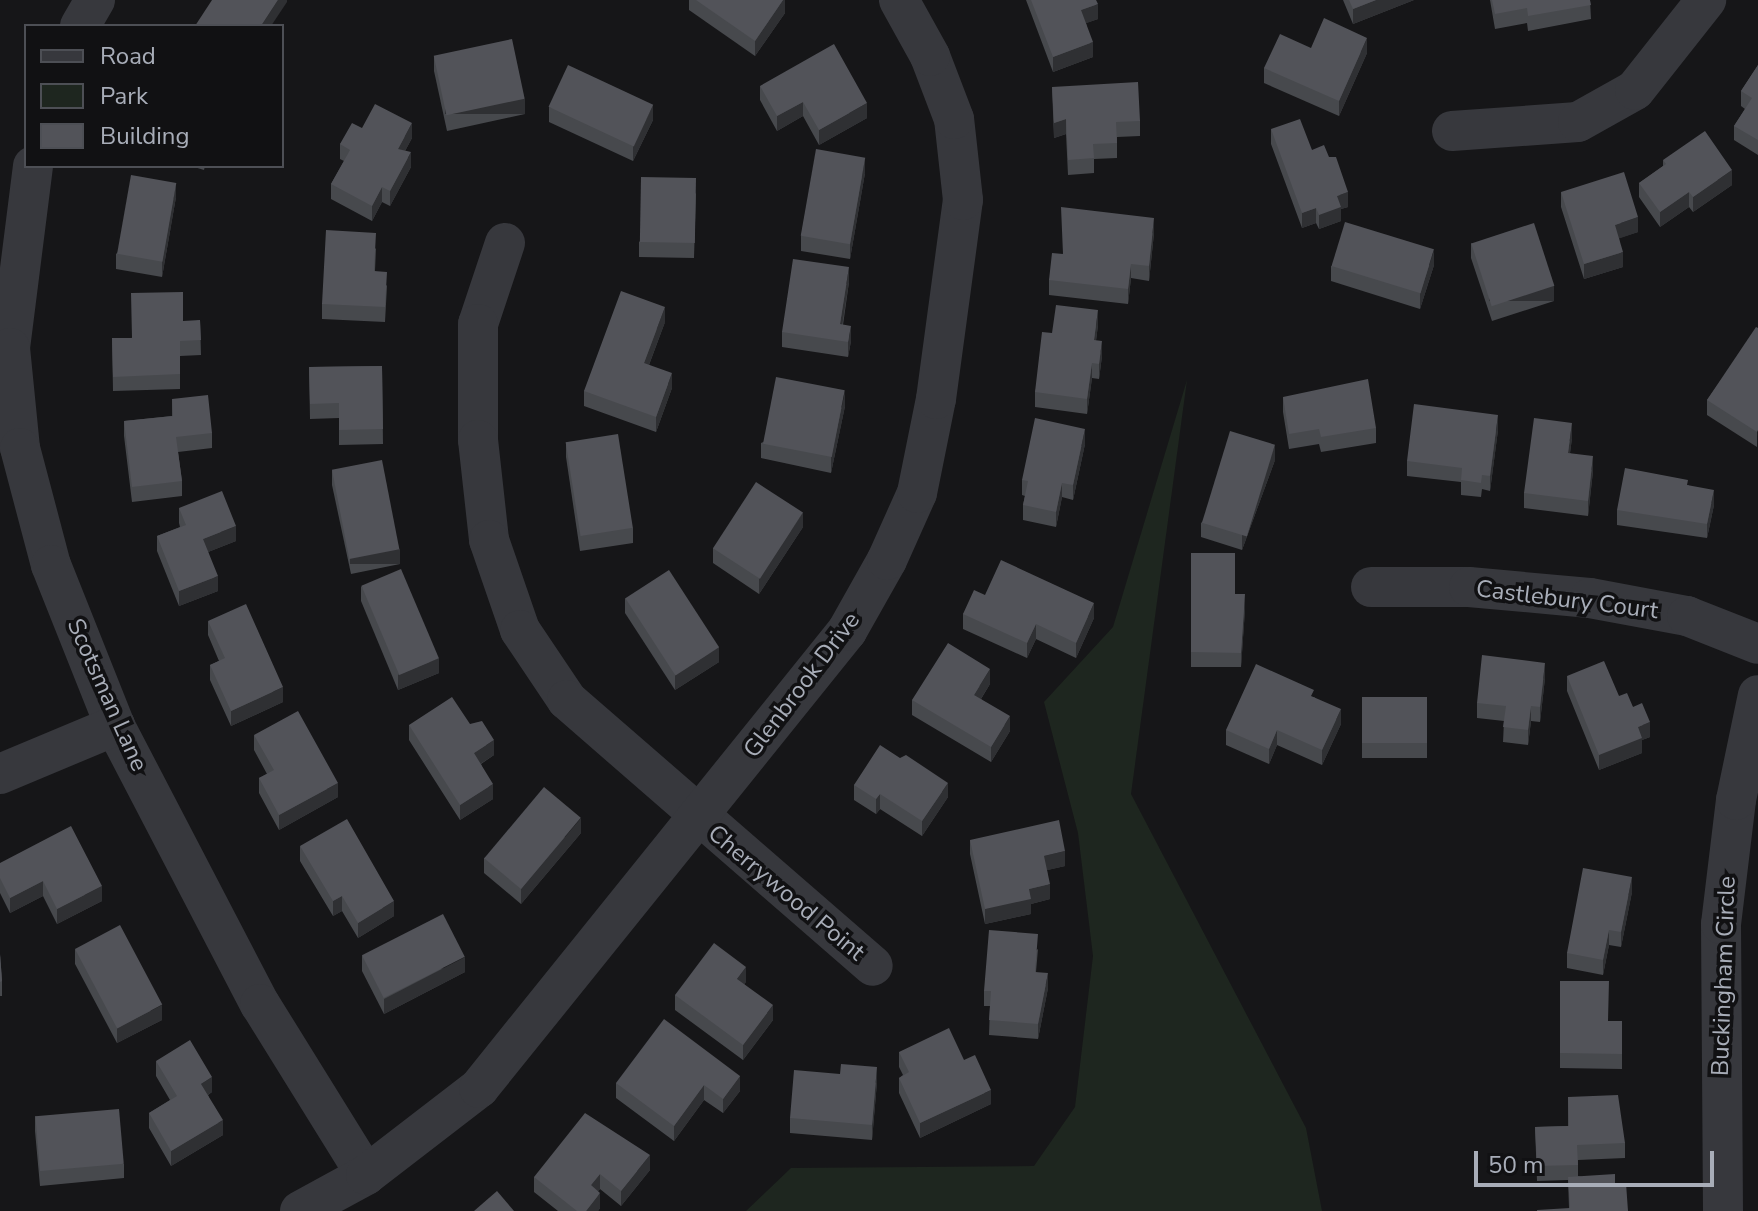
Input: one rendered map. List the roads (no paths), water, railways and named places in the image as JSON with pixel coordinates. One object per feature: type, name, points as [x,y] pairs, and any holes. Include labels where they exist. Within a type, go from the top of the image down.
[{"type":"street","points":[[81,24],[95,0]]},
{"type":"street","name":"Glenbrook Drive","points":[[300,1211],[366,1175],[479,1088],[700,820],[847,631],[887,560],[917,493],[936,399],[963,200],[954,119],[930,56],[899,0]]},
{"type":"street","points":[[1452,131],[1578,122],[1635,90],[1706,0]]},
{"type":"street","name":"Scotsman Lane","points":[[33,168],[10,348],[20,448],[51,565],[115,726],[260,1004],[366,1175]]},
{"type":"street","name":"Cherrywood Point","points":[[505,243],[478,324],[478,440],[489,540],[520,630],[567,700],[700,820],[873,966]]},
{"type":"street","name":"Castlebury Court","points":[[1371,587],[1469,587],[1590,598],[1687,616],[1758,644]]},
{"type":"street","name":"Buckingham Circle","points":[[1723,1211],[1721,924],[1736,800],[1758,695]]},
{"type":"street","points":[[0,774],[115,726]]}]
